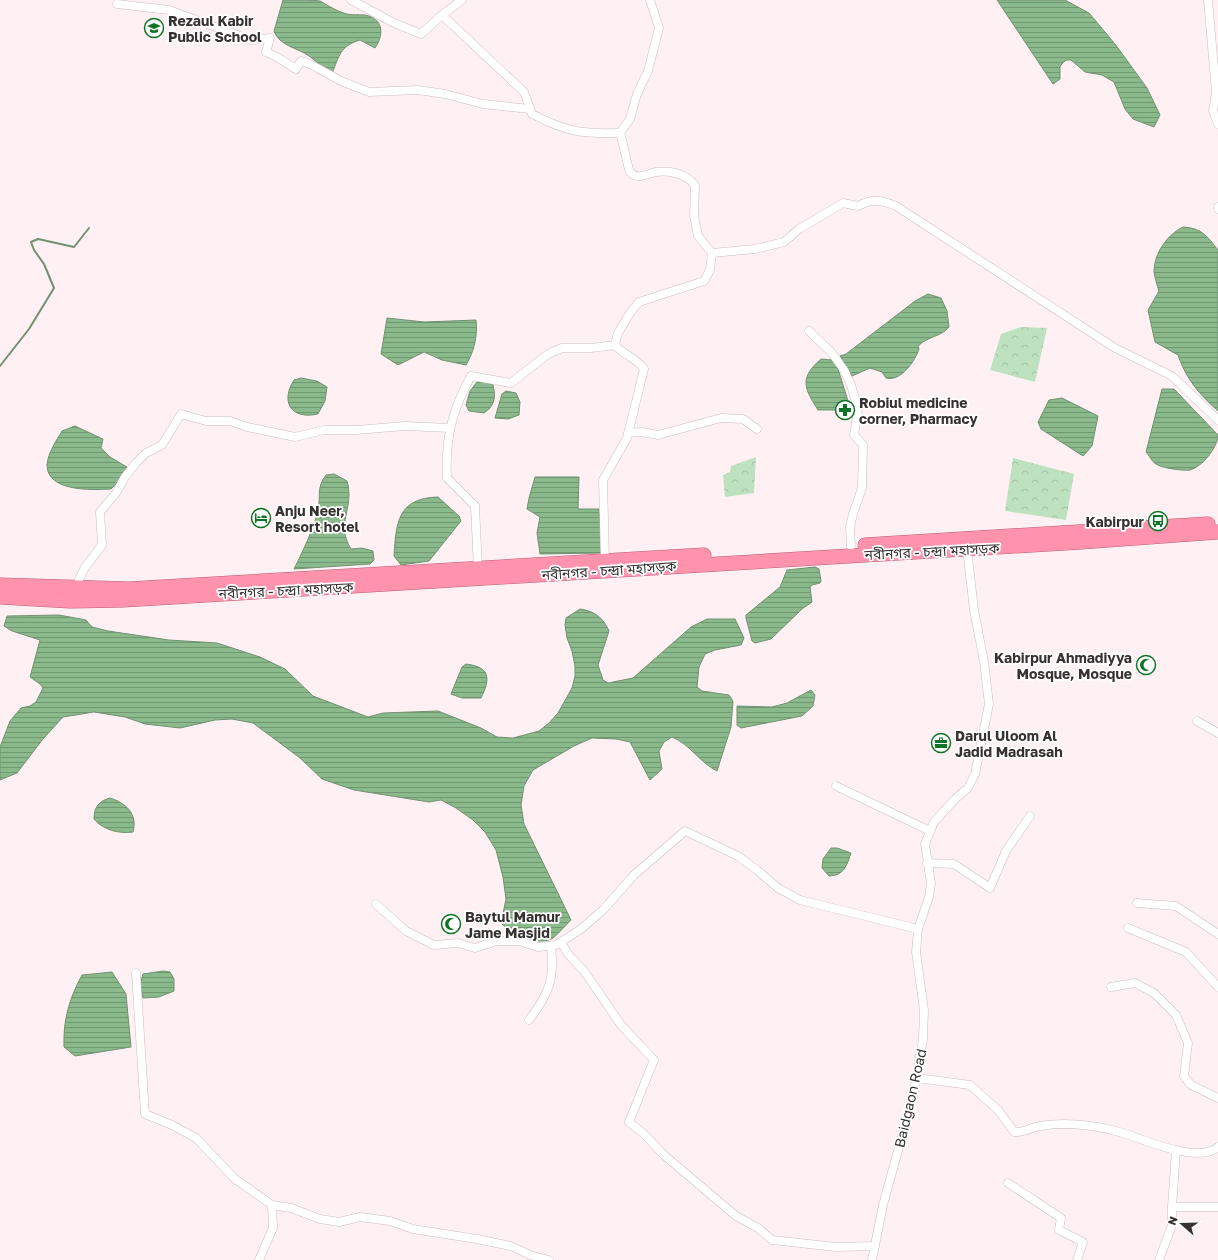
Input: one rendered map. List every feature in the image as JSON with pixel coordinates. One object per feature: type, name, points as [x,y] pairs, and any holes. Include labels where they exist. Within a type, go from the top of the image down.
[{"type":"highway","name":"নবীনগর - চন্দ্রা মহাসড়ক","points":[[0,585],[129,589],[1218,523]]},
{"type":"highway","name":"নবীনগর - চন্দ্রা মহাসড়ক","points":[[0,597],[70,601],[123,600],[967,549],[1218,532]]},
{"type":"street","points":[[351,0],[394,23],[421,34],[442,15],[462,0]]},
{"type":"street","points":[[615,345],[618,333],[630,313],[639,302],[704,281],[710,270],[712,253],[698,236],[694,216],[696,186],[689,178],[677,173],[656,172],[642,176],[630,172],[620,133],[630,119],[637,94],[648,71],[660,28],[650,0]]},
{"type":"street","points":[[1208,0],[1216,92],[1213,111],[1218,124]]},
{"type":"street","points":[[117,4],[169,10],[251,40],[270,38],[266,52],[279,57],[284,62],[296,69],[301,61],[310,64],[341,81],[369,92],[418,90],[445,94],[483,104],[530,109]]},
{"type":"street","points":[[442,15],[524,92],[532,114],[556,127],[568,130],[597,134],[620,133]]},
{"type":"street","points":[[712,253],[755,249],[784,242],[805,226],[843,203],[858,206],[869,200],[888,203],[896,206],[1115,348],[1172,376],[1218,420]]},
{"type":"street","points":[[809,331],[832,353],[844,370],[851,385],[858,409],[854,434],[863,445],[862,488],[852,514],[850,528],[851,546]]},
{"type":"street","points":[[478,569],[475,506],[447,478],[446,459],[450,428],[459,397],[471,376],[511,383],[548,354],[562,348],[591,348],[615,345]]},
{"type":"street","points":[[605,561],[603,480],[628,433],[644,369],[640,362],[619,350],[615,345]]},
{"type":"street","points":[[75,588],[84,569],[102,545],[100,512],[116,493],[125,477],[136,463],[146,454],[162,445],[181,414],[206,421],[230,421],[247,427],[295,437],[324,430],[356,430],[405,426],[450,428]]},
{"type":"street","points":[[628,433],[642,432],[658,435],[721,418],[743,419],[757,429]]},
{"type":"street","name":"Baidgaon Road","points":[[872,1260],[883,1205],[917,1078],[923,1039],[924,1010],[916,952],[918,929],[929,897],[931,884],[926,863],[925,844],[934,822],[968,788],[975,774],[989,704],[984,662],[974,610],[967,549]]},
{"type":"street","points":[[1197,721],[1218,733]]},
{"type":"street","points":[[836,786],[930,831]]},
{"type":"street","points":[[926,863],[954,864],[990,888],[1006,851],[1030,816]]},
{"type":"street","points":[[376,904],[406,931],[434,945],[458,943],[475,948],[497,941],[519,941],[538,947],[551,946],[561,942],[581,929],[603,910],[634,875],[685,831],[738,856],[758,870],[778,888],[800,900],[918,929]]},
{"type":"street","points":[[1137,903],[1176,906],[1218,934]]},
{"type":"street","points":[[1128,928],[1186,952],[1218,987]]},
{"type":"street","points":[[561,942],[568,954],[584,970],[621,1025],[654,1060],[629,1122],[643,1133],[664,1155],[736,1216],[758,1228],[772,1240],[836,1247],[875,1246]]},
{"type":"street","points":[[529,1020],[538,1009],[553,976],[551,946]]},
{"type":"street","points":[[136,973],[145,1114],[172,1125],[196,1138],[235,1179],[272,1205],[291,1208],[320,1220],[339,1222],[360,1217],[390,1221],[413,1229],[511,1246],[530,1255],[549,1260]]},
{"type":"street","points":[[1111,987],[1135,983],[1154,993],[1176,1015],[1188,1043],[1184,1076],[1191,1085],[1218,1098]]},
{"type":"street","points":[[917,1078],[945,1083],[970,1085],[999,1111],[1014,1132],[1029,1130],[1038,1126],[1082,1126],[1116,1131],[1193,1154],[1215,1150],[1218,1147]]},
{"type":"street","points":[[1159,1260],[1172,1225],[1176,1150]]},
{"type":"street","points":[[1008,1183],[1061,1218],[1059,1230],[1083,1242],[1077,1260]]},
{"type":"street","points":[[259,1260],[273,1228],[272,1205]]},
{"type":"street","points":[[1172,1208],[1218,1207]]},
{"type":"green space","points":[[1021,327],[1047,328],[1035,382],[990,370],[1001,334]]},
{"type":"green space","points":[[756,457],[754,493],[725,497],[723,475],[730,472],[731,466]]},
{"type":"green space","points":[[1013,458],[1074,474],[1066,520],[1005,511]]},
{"type":"shaded area","points":[[283,0],[320,1],[347,14],[369,16],[379,23],[381,35],[375,48],[360,40],[348,45],[341,52],[332,74],[305,53],[289,46],[276,36],[274,31]]},
{"type":"shaded area","points":[[997,0],[1065,0],[1089,13],[1115,44],[1147,88],[1160,115],[1154,127],[1133,119],[1125,109],[1114,82],[1102,75],[1085,72],[1071,60],[1066,60],[1060,66],[1060,79],[1053,84]]},
{"type":"shaded area","points":[[1183,227],[1200,231],[1218,250],[1218,411],[1189,379],[1178,355],[1155,342],[1148,310],[1159,291],[1154,272],[1156,258],[1162,245],[1177,230]]},
{"type":"shaded area","points":[[928,294],[941,298],[947,311],[949,327],[942,333],[926,340],[918,346],[919,349],[911,365],[897,377],[886,378],[882,372],[870,368],[852,376],[840,356],[846,354],[915,301]]},
{"type":"shaded area","points":[[387,318],[424,322],[476,320],[476,337],[469,360],[466,365],[442,360],[424,352],[398,365],[381,354]]},
{"type":"shaded area","points":[[821,359],[832,360],[838,369],[848,401],[841,410],[818,410],[809,395],[806,383],[809,372]]},
{"type":"shaded area","points":[[301,378],[317,381],[327,387],[325,401],[318,414],[309,415],[295,412],[288,402],[288,395],[294,380]]},
{"type":"shaded area","points":[[477,382],[486,382],[493,385],[494,401],[484,413],[469,411],[466,405],[470,391]]},
{"type":"shaded area","points":[[1162,389],[1174,389],[1218,435],[1212,451],[1204,461],[1190,470],[1162,467],[1153,462],[1146,452]]},
{"type":"shaded area","points":[[506,391],[516,393],[520,402],[519,415],[508,419],[495,418],[502,394]]},
{"type":"shaded area","points":[[1062,398],[1098,416],[1092,446],[1083,456],[1041,429],[1038,422],[1049,400]]},
{"type":"shaded area","points":[[75,426],[103,439],[101,448],[110,457],[127,467],[120,480],[111,489],[72,488],[62,485],[54,480],[49,474],[47,465],[55,443],[62,431]]},
{"type":"shaded area","points":[[334,474],[347,481],[349,499],[345,531],[351,549],[362,548],[373,551],[374,560],[370,564],[294,569],[308,540],[316,518],[319,506],[319,492],[321,484],[326,475]]},
{"type":"shaded area","points":[[535,477],[579,477],[578,509],[599,509],[603,553],[540,554],[537,533],[540,517],[527,509]]},
{"type":"shaded area","points":[[438,497],[459,516],[461,521],[429,561],[401,565],[394,556],[396,533],[402,514],[407,507],[415,502],[425,498]]},
{"type":"shaded area","points":[[815,567],[819,569],[821,581],[820,583],[810,587],[812,602],[802,609],[771,639],[755,643],[752,641],[746,615],[780,587],[787,570]]},
{"type":"shaded area","points":[[580,609],[590,611],[601,618],[609,631],[598,665],[603,680],[608,683],[633,678],[691,627],[707,619],[735,619],[744,638],[741,645],[715,650],[705,654],[699,667],[697,687],[702,691],[729,695],[733,701],[731,727],[717,771],[705,763],[685,744],[672,737],[664,742],[659,751],[662,769],[650,780],[630,742],[616,739],[592,738],[574,746],[533,770],[524,786],[521,805],[524,824],[571,920],[553,938],[547,940],[540,941],[526,938],[511,931],[501,923],[506,899],[503,877],[496,850],[485,832],[473,820],[441,800],[429,802],[354,790],[322,779],[300,758],[253,723],[232,719],[215,720],[180,728],[145,724],[125,717],[94,712],[63,717],[43,739],[17,773],[0,780],[0,747],[10,721],[21,708],[30,706],[36,702],[43,688],[30,677],[40,640],[12,631],[4,626],[7,616],[59,615],[86,620],[92,627],[108,631],[169,640],[217,643],[260,657],[285,669],[313,696],[368,717],[383,713],[438,711],[481,728],[497,737],[513,738],[539,731],[549,723],[558,713],[572,688],[575,676],[575,666],[565,625],[566,618]]},
{"type":"shaded area","points":[[466,664],[480,668],[486,675],[486,685],[481,698],[462,698],[451,694],[462,667]]},
{"type":"shaded area","points":[[811,690],[815,695],[813,706],[802,716],[741,728],[737,725],[737,706],[772,707],[787,703]]},
{"type":"shaded area","points":[[110,798],[126,806],[129,810],[134,820],[133,832],[117,832],[102,826],[94,819],[95,811],[98,805]]},
{"type":"shaded area","points":[[831,848],[837,848],[851,853],[844,869],[834,876],[829,876],[822,868],[823,859]]},
{"type":"shaded area","points":[[163,971],[170,972],[174,979],[174,991],[159,997],[143,998],[140,984],[143,974]]},
{"type":"shaded area","points":[[112,972],[126,994],[131,1047],[75,1056],[64,1047],[66,1019],[70,1001],[82,975]]},
{"type":"waterway","points":[[0,366],[29,329],[54,288],[44,264],[34,250],[31,242],[38,239],[74,247],[89,228]]},
{"type":"place","name":"Rezaul Kabir Public School","points":[[154,28]]},
{"type":"place","name":"Robiul medicine corner, Pharmacy","points":[[845,410]]},
{"type":"place","name":"Anju Neer, Resort hotel","points":[[261,518]]},
{"type":"place","name":"Kabirpur","points":[[1158,521]]},
{"type":"place","name":"Kabirpur Ahmadiyya Mosque, Mosque","points":[[1146,665]]},
{"type":"place","name":"Darul Uloom Al Jadid Madrasah","points":[[941,743]]},
{"type":"place","name":"Baytul Mamur Jame Masjid","points":[[451,924]]}]
